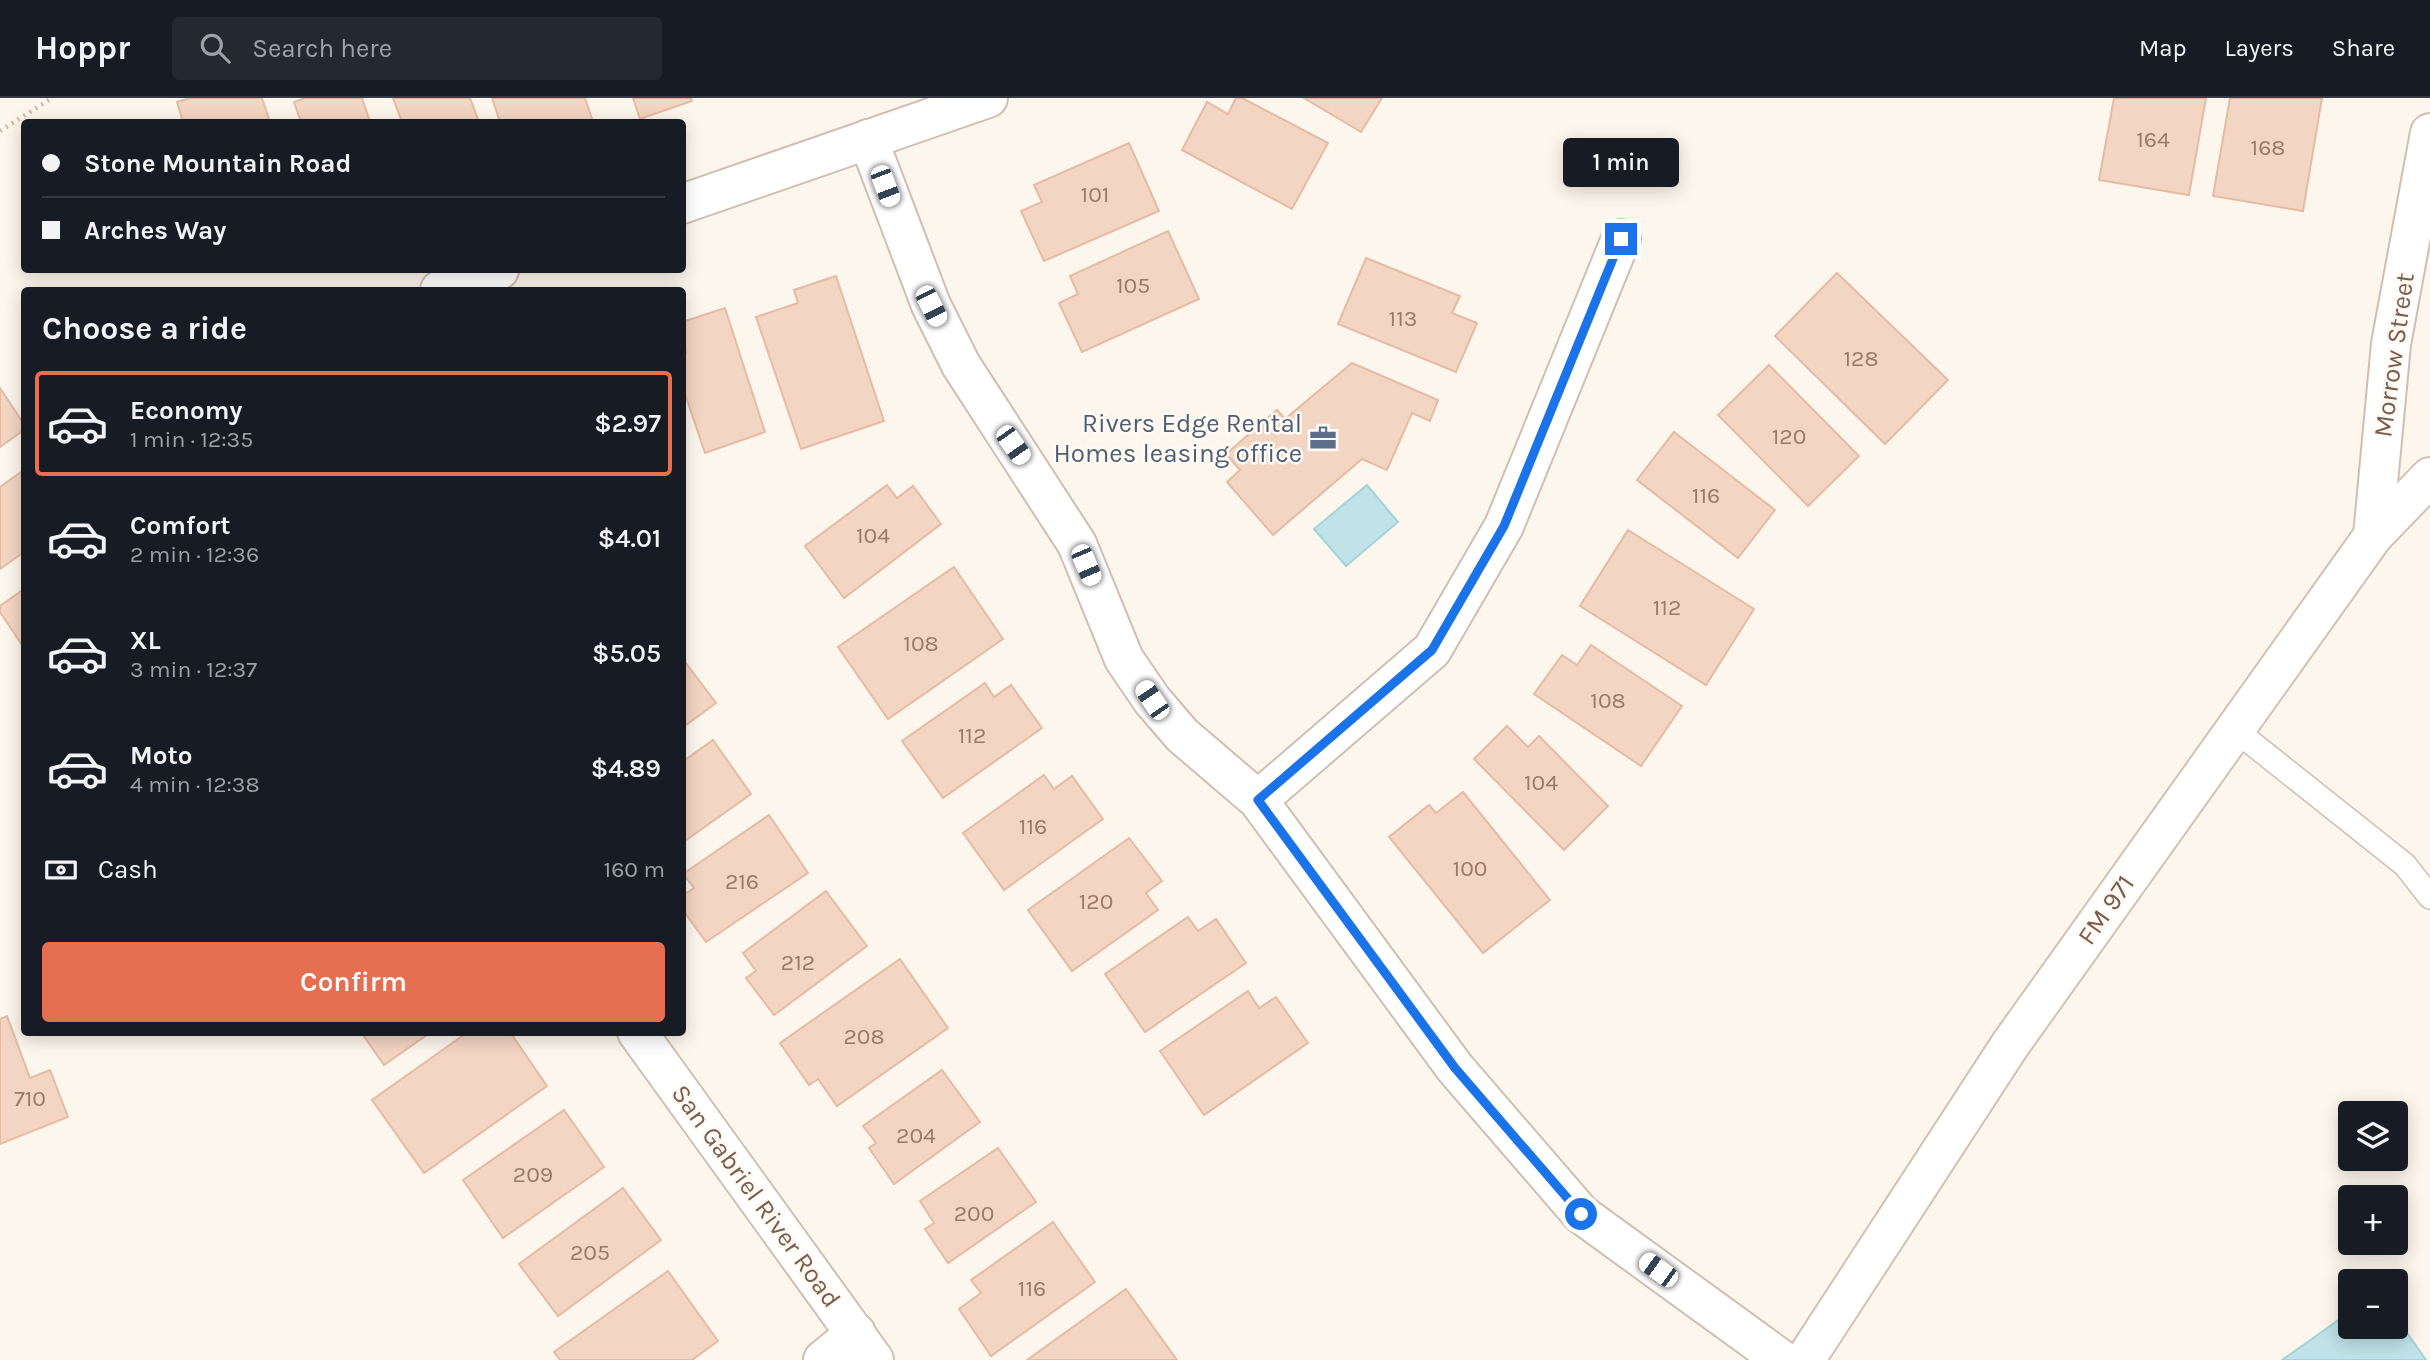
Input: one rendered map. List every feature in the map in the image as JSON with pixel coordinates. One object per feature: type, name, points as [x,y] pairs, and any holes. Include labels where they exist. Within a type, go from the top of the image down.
[{"type":"street","points":[[686,203],[868,139],[947,115],[988,98]]},
{"type":"street","name":"Morrow Street","points":[[2373,537],[2391,344],[2430,132]]},
{"type":"street","points":[[868,139],[931,306],[961,365],[1077,544],[1124,659],[1152,700],[1182,736],[1258,800],[1455,1068],[1581,1214],[1782,1360]]},
{"type":"street","points":[[1258,800],[1432,650],[1504,526],[1621,239]]},
{"type":"street","points":[[449,287],[490,273]]},
{"type":"street","name":"FM 971","points":[[1805,1360],[2010,1045],[2373,537],[2430,477]]},
{"type":"street","name":"San Gabriel River Road","points":[[640,1036],[865,1347]]},
{"type":"street","points":[[823,1360],[865,1347]]},
{"type":"lane","points":[[2234,729],[2405,865],[2430,897]]},
{"type":"path","points":[[0,131],[52,98]]},
{"type":"water","points":[[1367,485],[1398,522],[1346,566],[1314,529]]},
{"type":"water","points":[[2338,1320],[2338,1339],[2408,1339],[2408,1334],[2426,1360],[2282,1360]]},
{"type":"building","points":[[190,98],[262,98],[269,119],[182,119],[177,102]]},
{"type":"building","points":[[305,98],[362,98],[369,119],[300,119],[294,102]]},
{"type":"building","points":[[393,98],[470,98],[478,119],[401,119]]},
{"type":"building","points":[[492,98],[585,98],[592,119],[499,119]]},
{"type":"building","points":[[633,98],[691,98],[692,101],[640,119]]},
{"type":"building","points":[[1236,98],[1242,98],[1328,143],[1292,209],[1182,150],[1207,102],[1228,114]]},
{"type":"building","points":[[1304,98],[1382,98],[1361,132]]},
{"type":"building","points":[[2114,98],[2206,98],[2189,195],[2099,180]]},
{"type":"building","points":[[2230,98],[2322,98],[2303,211],[2213,196]]},
{"type":"building","points":[[1129,143],[1159,211],[1044,261],[1021,211],[1042,202],[1034,185]]},
{"type":"building","points":[[1168,231],[1199,299],[1082,352],[1059,303],[1078,294],[1070,276]]},
{"type":"building","points":[[1366,258],[1460,296],[1452,313],[1477,323],[1456,372],[1338,324]]},
{"type":"building","points":[[1837,273],[1948,380],[1885,444],[1775,336]]},
{"type":"building","points":[[836,276],[884,421],[801,449],[756,317],[798,303],[794,290]]},
{"type":"building","points":[[725,308],[765,432],[705,453],[686,397],[686,321]]},
{"type":"building","name":"Rivers Edge Rental Homes leasing office","points":[[1352,363],[1438,400],[1430,421],[1412,413],[1387,470],[1362,459],[1273,535],[1227,482],[1240,470],[1226,454],[1277,410],[1285,419]]},
{"type":"building","points":[[1769,365],[1859,456],[1808,506],[1718,415]]},
{"type":"building","points":[[0,388],[21,420],[21,432],[0,447]]},
{"type":"building","points":[[1674,432],[1775,510],[1738,558],[1637,480]]},
{"type":"building","points":[[21,472],[21,554],[0,569],[0,487]]},
{"type":"building","points":[[887,485],[897,498],[913,486],[941,524],[844,598],[805,546]]},
{"type":"building","points":[[1628,530],[1754,609],[1706,685],[1580,606]]},
{"type":"building","points":[[954,567],[1003,639],[888,719],[838,647]]},
{"type":"building","points":[[21,591],[21,644],[0,612],[0,606]]},
{"type":"building","points":[[1591,645],[1682,706],[1641,766],[1534,694],[1562,655],[1577,665]]},
{"type":"building","points":[[686,663],[716,703],[686,725]]},
{"type":"building","points":[[985,683],[994,697],[1011,685],[1042,728],[943,798],[902,741]]},
{"type":"building","points":[[1507,726],[1528,747],[1539,736],[1608,806],[1564,850],[1474,759]]},
{"type":"building","points":[[713,740],[751,794],[686,840],[686,759]]},
{"type":"building","points":[[1044,775],[1054,789],[1072,776],[1103,819],[1004,890],[963,833]]},
{"type":"building","points":[[1463,792],[1550,900],[1483,953],[1389,837],[1429,805],[1436,813]]},
{"type":"building","points":[[769,815],[808,873],[706,942],[686,914],[686,893],[694,888],[686,878],[686,872]]},
{"type":"building","points":[[1129,838],[1162,881],[1146,893],[1158,910],[1072,971],[1028,910]]},
{"type":"building","points":[[826,891],[867,946],[774,1015],[746,978],[756,971],[743,953]]},
{"type":"building","points":[[1188,917],[1198,931],[1216,919],[1246,963],[1145,1032],[1105,974]]},
{"type":"building","points":[[900,959],[948,1028],[837,1106],[818,1079],[809,1085],[780,1043]]},
{"type":"building","points":[[1248,991],[1259,1008],[1276,997],[1308,1043],[1204,1115],[1160,1051]]},
{"type":"building","points":[[7,1016],[30,1078],[50,1070],[68,1117],[0,1144],[0,1019]]},
{"type":"building","points":[[364,1036],[425,1036],[384,1065]]},
{"type":"building","points":[[462,1036],[513,1036],[547,1086],[424,1173],[372,1100]]},
{"type":"building","points":[[942,1070],[980,1122],[894,1184],[869,1148],[876,1143],[863,1126]]},
{"type":"building","points":[[564,1110],[604,1167],[503,1238],[463,1180]]},
{"type":"building","points":[[998,1148],[1036,1202],[948,1263],[925,1229],[934,1223],[920,1201]]},
{"type":"building","points":[[623,1188],[661,1240],[558,1316],[519,1264]]},
{"type":"building","points":[[1053,1222],[1095,1282],[991,1356],[959,1309],[981,1293],[971,1280]]},
{"type":"building","points":[[668,1271],[718,1341],[692,1360],[560,1360],[554,1352]]},
{"type":"building","points":[[1126,1289],[1177,1360],[1027,1360]]},
{"type":"place","name":"Rivers Edge Rental Homes leasing office","points":[[1323,438]]},
{"type":"route","points":[[1581,1214],[1455,1068],[1258,800],[1432,650],[1504,526],[1621,239]]}]
